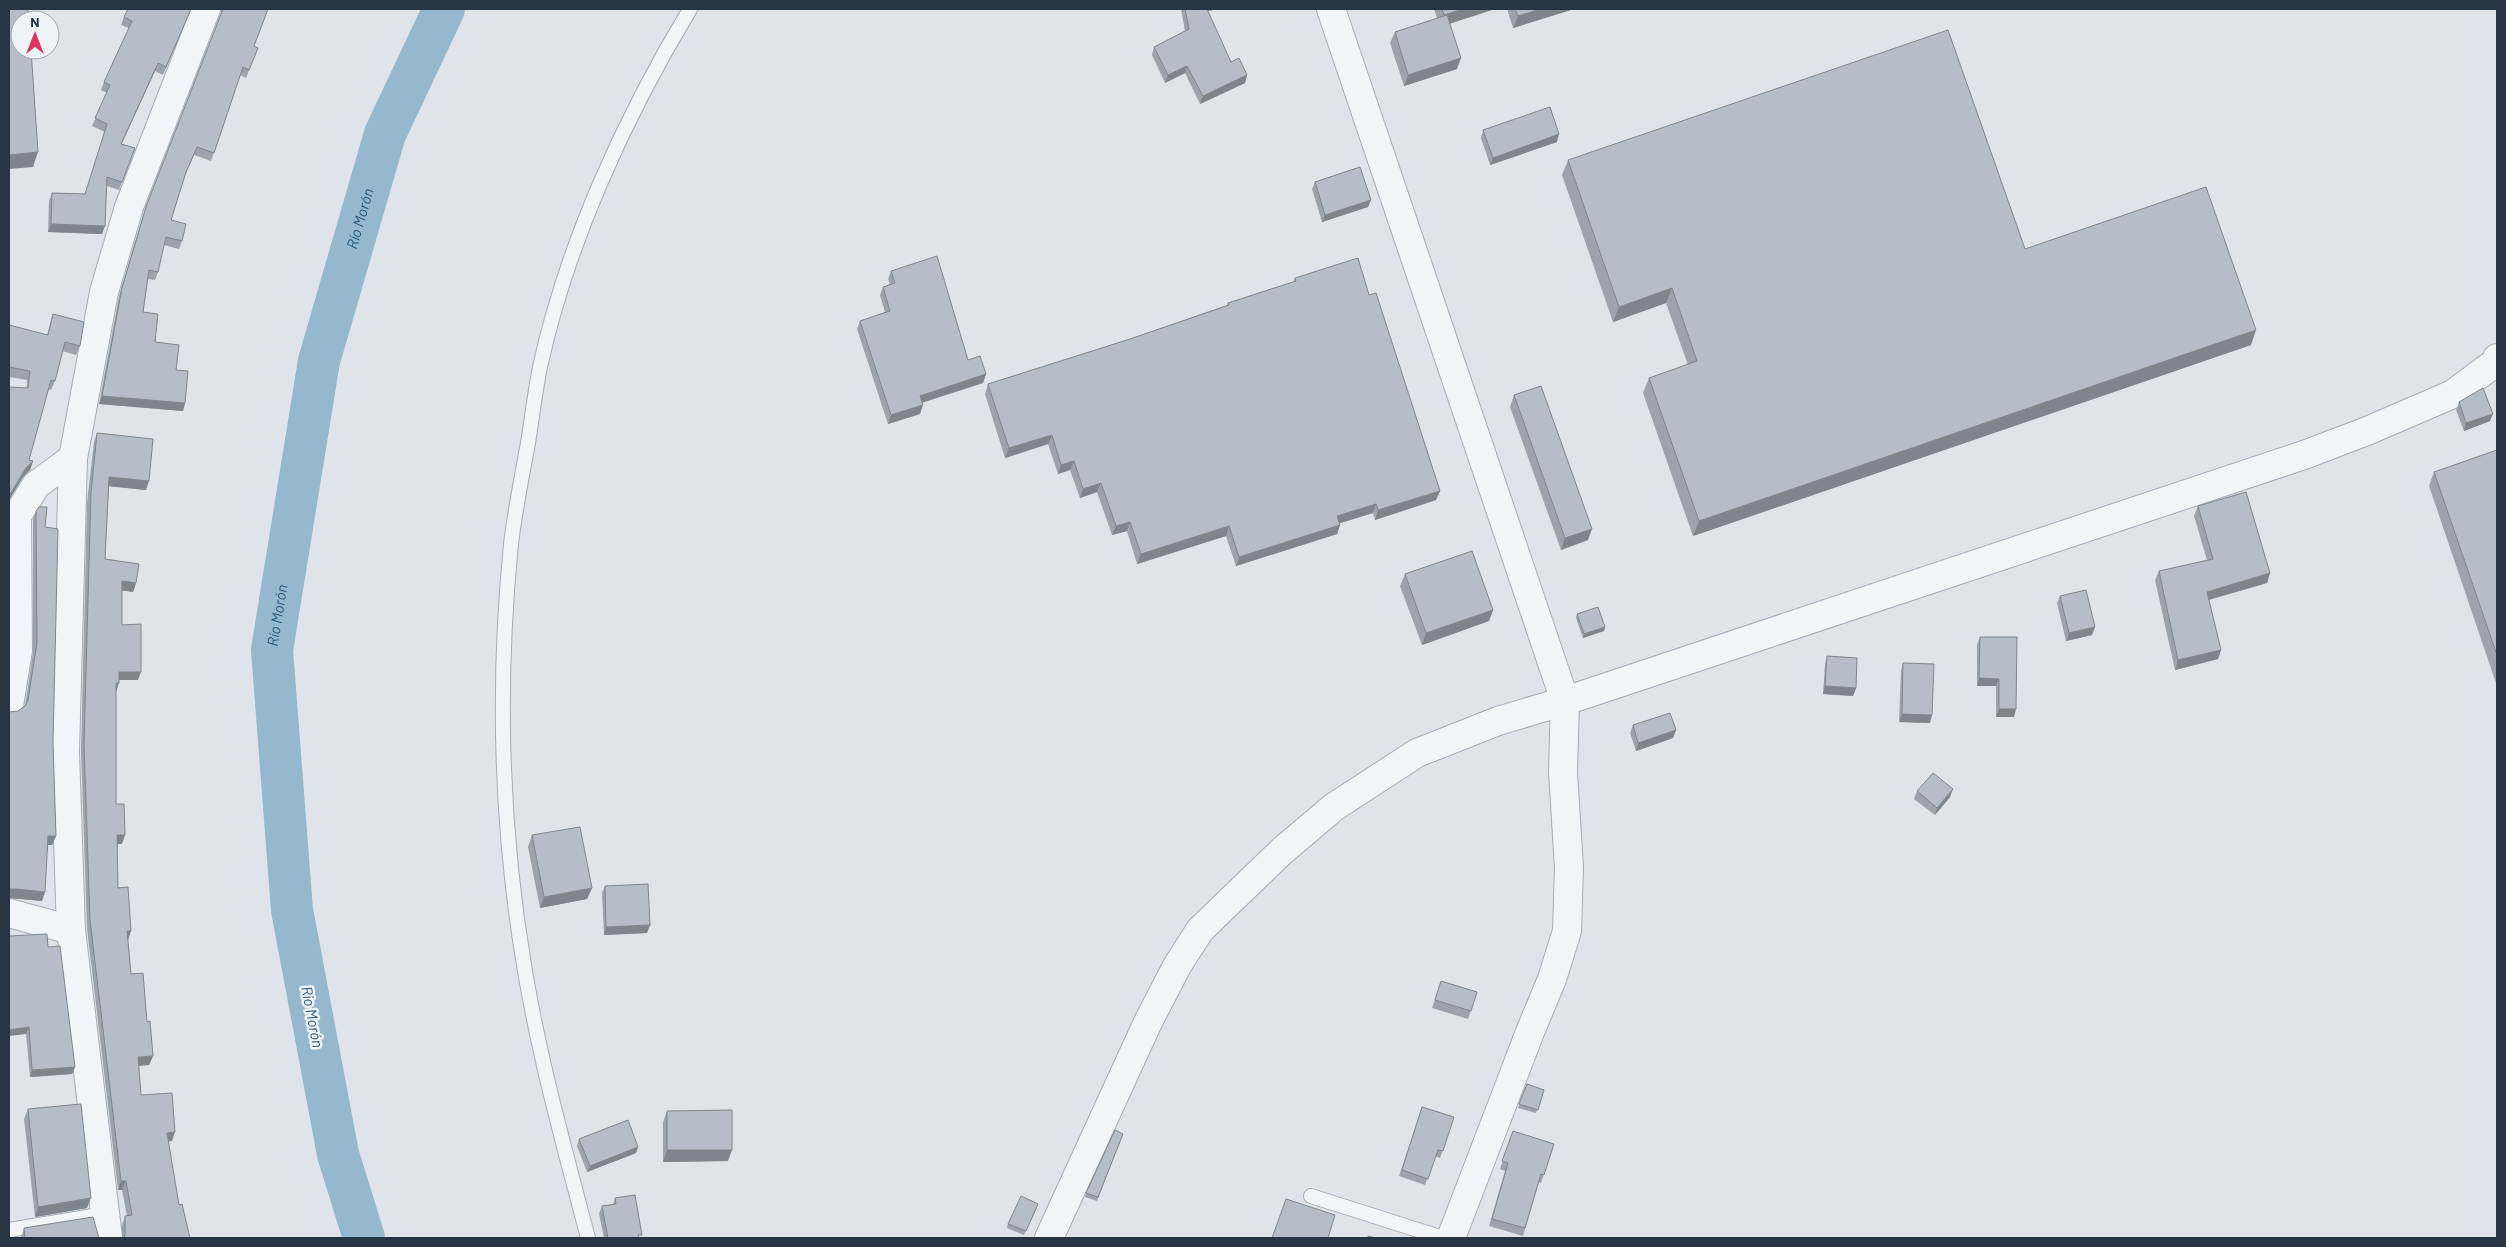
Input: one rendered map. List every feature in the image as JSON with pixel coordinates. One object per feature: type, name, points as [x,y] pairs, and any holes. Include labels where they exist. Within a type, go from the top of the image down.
[{"type":"street","points":[[106,1226],[71,930],[65,752],[73,458],[104,292],[129,207],[206,9]]},
{"type":"street","points":[[1331,9],[1565,702],[1563,772],[1569,868],[1567,931],[1552,979],[1522,1050],[1451,1238]]},
{"type":"street","points":[[1049,1238],[1148,1022],[1177,966],[1200,930],[1282,851],[1334,807],[1417,752],[1498,721],[1565,702],[2304,455],[2367,432],[2453,394],[2496,362],[2497,358]]},
{"type":"street","points":[[9,706],[18,650],[17,516],[36,485],[73,458]]},
{"type":"street","points":[[9,913],[71,930]]},
{"type":"lane","points":[[588,1238],[562,1139],[527,982],[516,907],[505,777],[503,698],[512,541],[540,367],[573,258],[622,136],[654,72],[690,9]]},
{"type":"lane","points":[[1311,1196],[1442,1238]]},
{"type":"lane","points":[[9,1230],[106,1226]]},
{"type":"building","points":[[9,9],[28,9],[10,10],[10,60],[32,60],[38,152],[9,155]]},
{"type":"building","points":[[128,9],[191,9],[166,67],[158,63],[121,144],[135,148],[122,182],[107,177],[105,226],[51,224],[52,193],[85,194],[107,124],[95,118],[110,85],[104,82],[132,21],[124,17]]},
{"type":"building","points":[[223,9],[268,9],[254,46],[258,48],[249,70],[243,67],[214,153],[197,147],[186,172],[171,220],[186,224],[182,241],[166,237],[158,272],[149,270],[143,312],[158,314],[155,342],[179,345],[176,370],[188,371],[185,403],[102,396],[122,288],[147,204]]},
{"type":"building","points":[[1185,9],[1207,9],[1231,62],[1239,58],[1247,75],[1203,96],[1187,66],[1168,75],[1154,47],[1189,29]]},
{"type":"building","points":[[1442,9],[1463,9],[1444,15]]},
{"type":"building","points":[[1515,9],[1541,9],[1518,16]]},
{"type":"building","points":[[1447,15],[1461,58],[1408,75],[1395,32]]},
{"type":"building","points":[[1948,30],[2025,249],[2206,187],[2256,330],[1699,521],[1649,378],[1697,361],[1672,288],[1619,307],[1568,160]]},
{"type":"building","points":[[1550,107],[1559,134],[1493,158],[1483,130]]},
{"type":"building","points":[[1360,167],[1371,200],[1325,215],[1315,182]]},
{"type":"building","points":[[937,256],[968,360],[980,356],[986,374],[920,396],[923,405],[891,415],[860,321],[890,311],[883,287],[895,283],[891,271]]},
{"type":"building","points":[[1358,258],[1369,295],[1376,293],[1440,491],[1378,510],[1376,504],[1337,516],[1340,525],[1239,557],[1229,526],[1141,554],[1130,522],[1116,526],[1101,483],[1083,489],[1074,461],[1061,465],[1052,435],[1009,448],[988,384],[1130,339],[1229,305],[1228,303],[1296,281],[1295,278]]},
{"type":"building","points":[[53,314],[84,322],[80,346],[65,342],[55,381],[51,380],[29,460],[33,461],[26,468],[9,496],[9,387],[28,388],[30,371],[9,367],[9,325],[48,335]]},
{"type":"building","points":[[1541,386],[1592,529],[1565,538],[1514,395]]},
{"type":"building","points":[[2483,388],[2493,414],[2466,423],[2459,402]]},
{"type":"building","points":[[97,433],[153,439],[149,481],[109,477],[105,559],[139,564],[136,583],[122,581],[122,625],[141,624],[141,672],[119,672],[119,683],[116,683],[116,804],[124,804],[125,835],[117,835],[118,888],[128,887],[131,931],[127,931],[131,974],[143,973],[147,1022],[150,1021],[153,1056],[138,1057],[141,1095],[172,1093],[175,1132],[167,1133],[179,1205],[182,1204],[190,1238],[123,1238],[125,1236],[125,1216],[132,1215],[126,1181],[121,1181],[90,920],[84,743],[91,493]]},
{"type":"building","points":[[2497,450],[2497,655],[2434,472]]},
{"type":"building","points":[[2246,492],[2270,573],[2207,592],[2221,650],[2178,660],[2159,571],[2213,559],[2198,506]]},
{"type":"building","points":[[39,507],[47,507],[45,527],[58,529],[53,742],[56,836],[48,836],[45,892],[9,889],[9,712],[18,711],[25,706],[28,700],[37,643],[36,511]]},
{"type":"building","points":[[1472,551],[1493,610],[1426,633],[1405,574]]},
{"type":"building","points":[[2086,590],[2095,627],[2069,633],[2060,596]]},
{"type":"building","points":[[1598,607],[1605,627],[1584,634],[1577,614]]},
{"type":"building","points":[[1980,637],[2017,637],[2016,709],[1999,709],[1999,679],[1979,678]]},
{"type":"building","points":[[1827,656],[1857,658],[1856,688],[1825,686]]},
{"type":"building","points":[[1903,663],[1934,664],[1932,715],[1902,714]]},
{"type":"building","points":[[1670,713],[1676,730],[1638,743],[1633,725]]},
{"type":"building","points":[[1933,773],[1953,789],[1937,808],[1917,791]]},
{"type":"building","points":[[580,827],[592,888],[544,897],[532,835]]},
{"type":"building","points":[[648,884],[650,925],[606,927],[605,886]]},
{"type":"building","points":[[47,934],[48,947],[60,946],[75,1067],[32,1070],[29,1027],[9,1030],[9,936]]},
{"type":"building","points":[[1441,981],[1477,992],[1471,1011],[1435,1000]]},
{"type":"building","points":[[1527,1084],[1544,1090],[1538,1110],[1519,1104]]},
{"type":"building","points":[[81,1104],[91,1198],[38,1207],[28,1109]]},
{"type":"building","points":[[1422,1107],[1454,1117],[1443,1151],[1438,1150],[1428,1179],[1402,1170]]},
{"type":"building","points":[[732,1110],[732,1150],[667,1150],[667,1111]]},
{"type":"building","points":[[628,1120],[638,1147],[590,1166],[579,1139]]},
{"type":"building","points":[[1115,1130],[1123,1134],[1098,1197],[1086,1193]]},
{"type":"building","points":[[1513,1131],[1554,1144],[1544,1175],[1541,1174],[1525,1228],[1492,1219],[1508,1163],[1502,1161]]},
{"type":"building","points":[[635,1195],[642,1235],[638,1235],[639,1238],[608,1238],[602,1206],[616,1204],[615,1198]]},
{"type":"building","points":[[1021,1196],[1038,1204],[1026,1231],[1008,1224]]},
{"type":"building","points":[[1286,1199],[1335,1215],[1328,1238],[1272,1238]]},
{"type":"building","points":[[93,1217],[99,1238],[25,1238],[24,1228]]},
{"type":"waterway","name":"Río Morón","points":[[364,1238],[338,1154],[292,910],[272,650],[319,361],[385,134],[444,9]]}]
